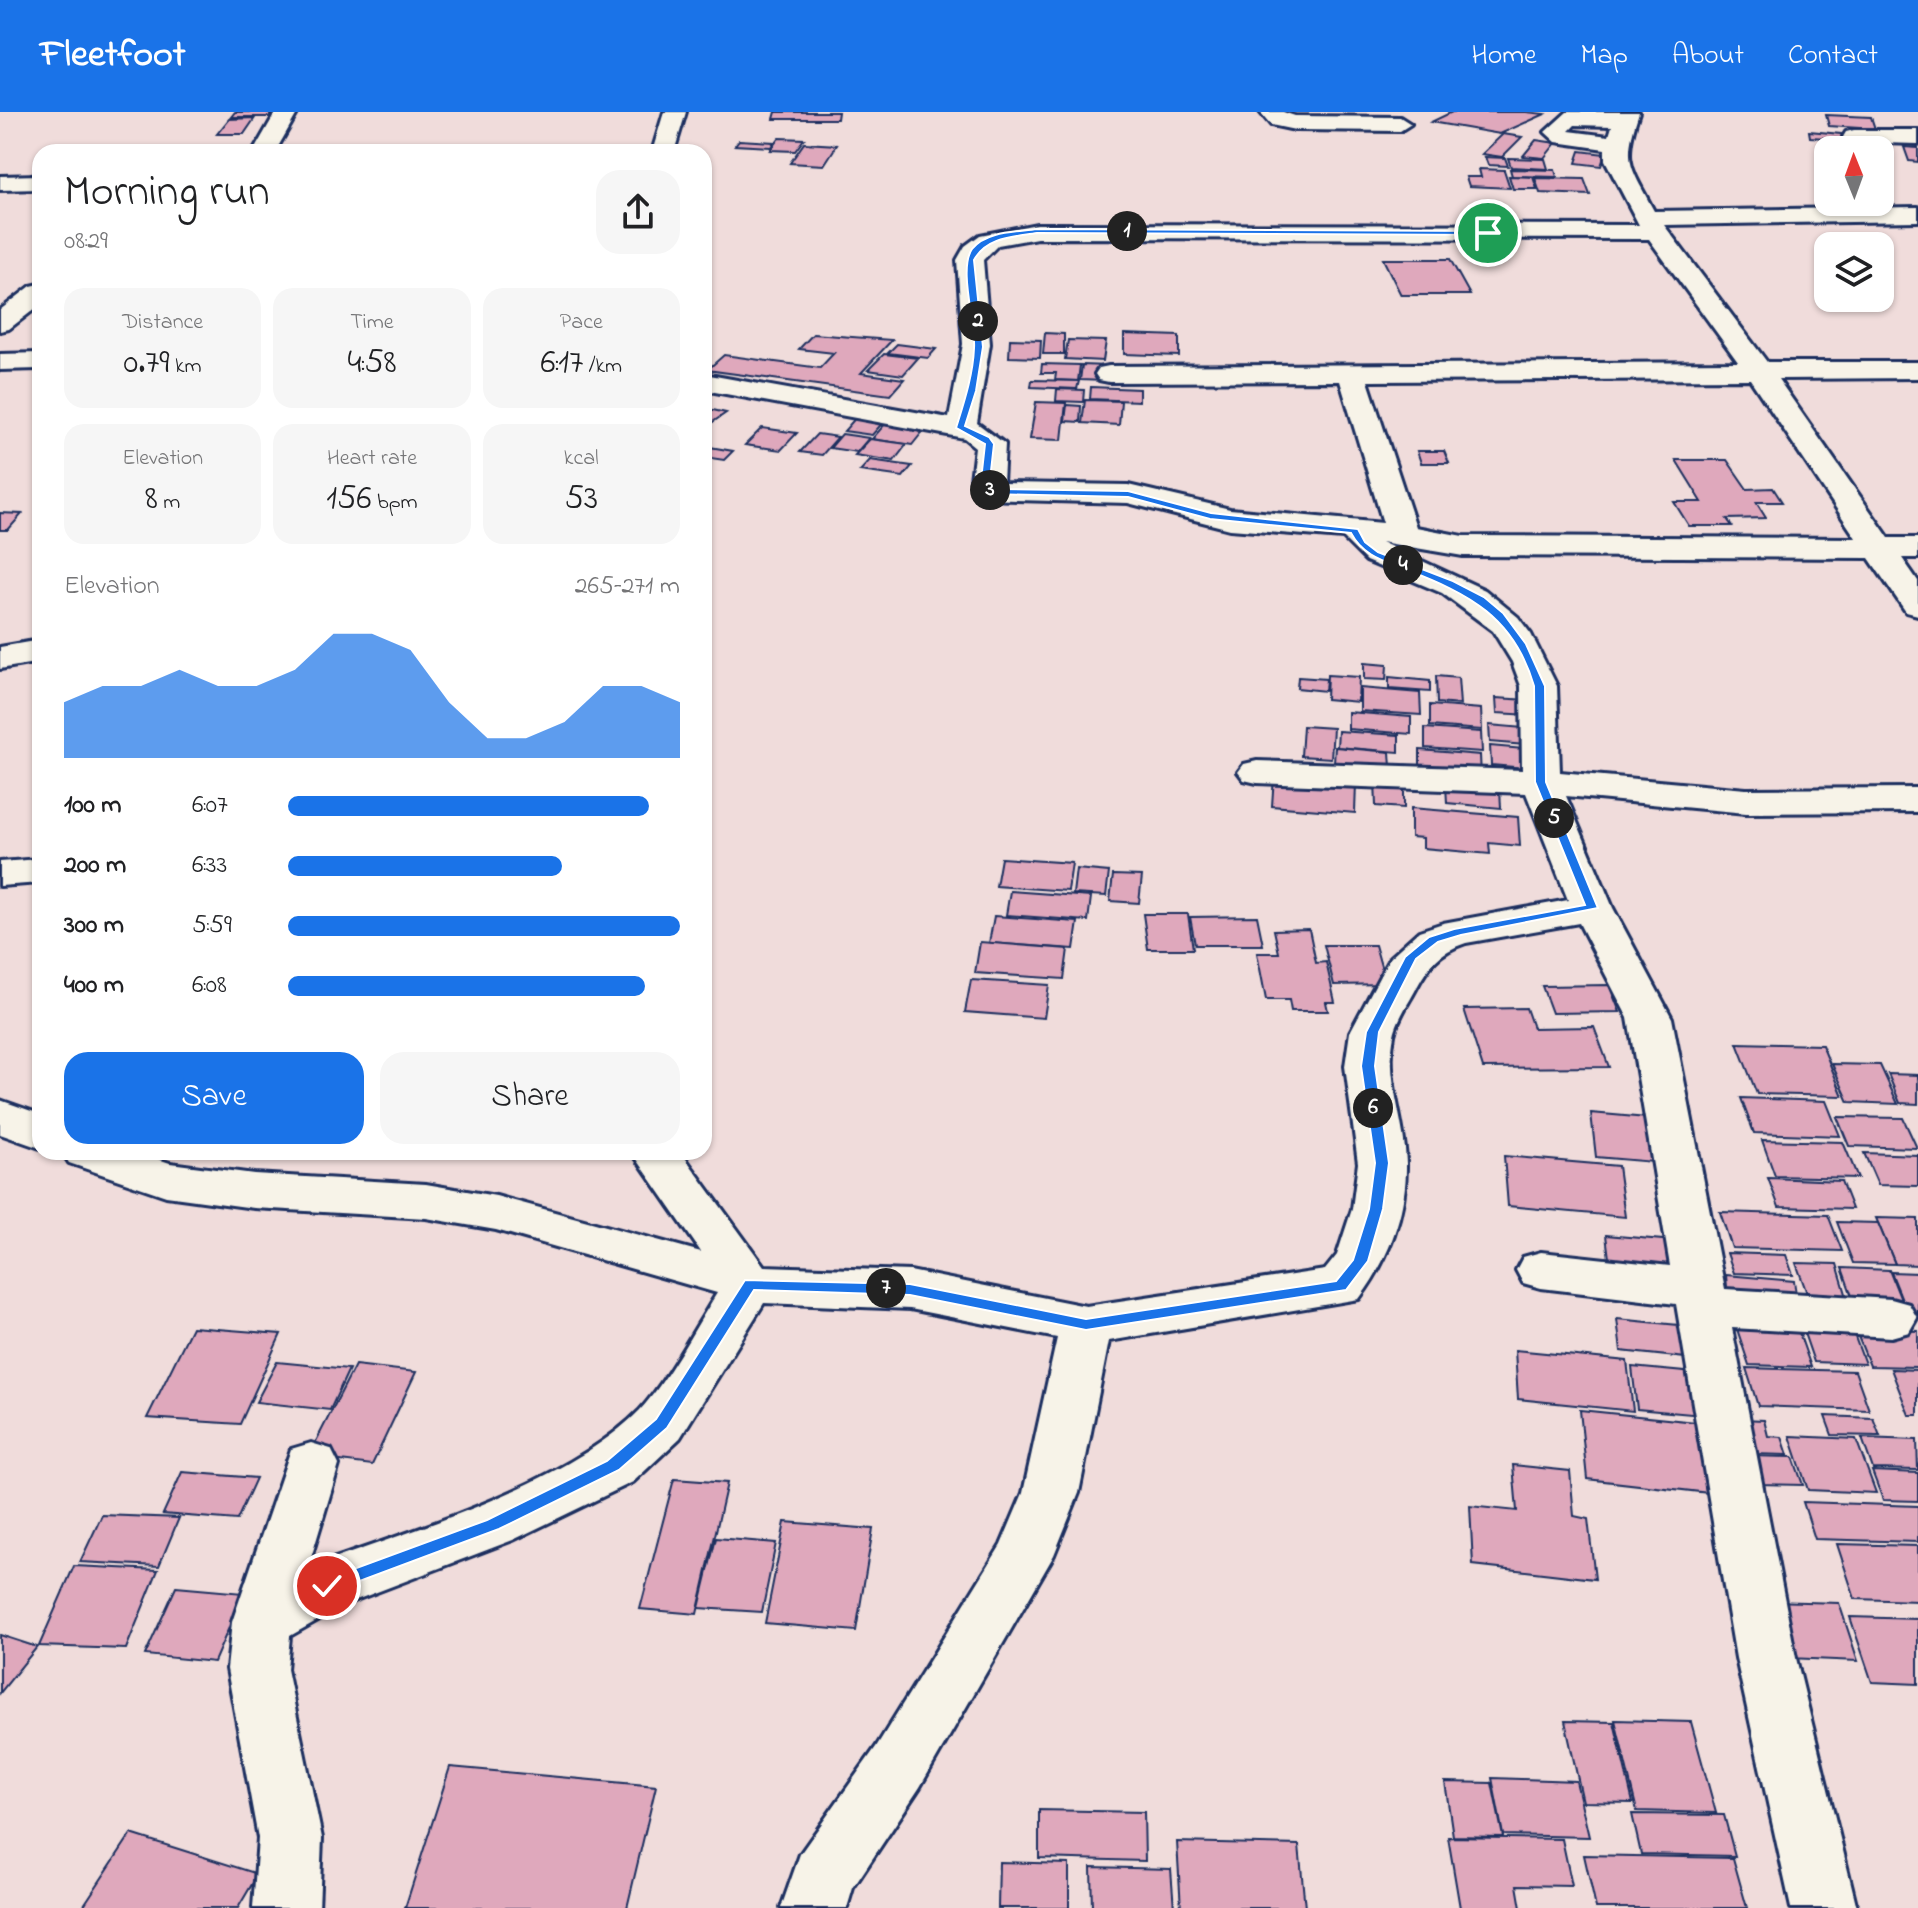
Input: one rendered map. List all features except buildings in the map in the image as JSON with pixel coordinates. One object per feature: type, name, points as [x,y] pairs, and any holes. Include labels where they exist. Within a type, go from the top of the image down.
[{"type":"street","points":[[269,144],[287,112]]},
{"type":"street","points":[[665,144],[675,112]]},
{"type":"street","points":[[1271,112],[1279,120],[1295,123],[1400,124]]},
{"type":"street","points":[[1617,144],[1564,137],[1556,132],[1569,118],[1626,116],[1617,144],[1621,174],[1651,225],[1758,370],[1918,605]]},
{"type":"street","points":[[1858,136],[1917,123]]},
{"type":"street","points":[[0,183],[32,182]]},
{"type":"street","points":[[961,428],[972,391],[979,347],[970,260],[977,248],[996,237],[1052,231],[1651,225],[1918,214]]},
{"type":"street","points":[[0,323],[32,298]]},
{"type":"street","points":[[0,362],[32,361]]},
{"type":"street","points":[[1109,374],[1918,370]]},
{"type":"street","points":[[1352,375],[1402,534]]},
{"type":"street","points":[[712,383],[961,428],[986,439],[990,444],[986,480],[992,492],[1128,494],[1210,516],[1402,534],[1487,547],[1918,548]]},
{"type":"street","points":[[1354,531],[1361,543],[1375,554],[1449,583],[1480,599],[1500,616],[1521,644],[1539,686],[1541,782],[1592,908],[1650,1018],[1766,1658],[1824,1908]]},
{"type":"street","points":[[0,658],[32,652]]},
{"type":"street","points":[[1257,772],[1541,782],[1746,801],[1918,800]]},
{"type":"street","points":[[0,874],[32,872]]},
{"type":"street","points":[[110,1160],[166,1179],[297,1195],[426,1201],[496,1213],[750,1284],[910,1290],[1086,1325],[1341,1286],[1360,1261],[1376,1209],[1382,1163],[1368,1066],[1372,1032],[1411,957],[1434,940],[1458,932],[1592,908]]},
{"type":"street","points":[[662,1160],[750,1284]]},
{"type":"street","points":[[1541,1270],[1701,1297],[1891,1318]]},
{"type":"street","points":[[262,1622],[327,1586],[493,1524],[613,1466],[661,1423],[750,1284]]},
{"type":"street","points":[[814,1908],[823,1876],[898,1767],[1025,1555],[1051,1493],[1086,1325]]},
{"type":"street","points":[[286,1908],[290,1838],[257,1669],[262,1622],[311,1465]]},
{"type":"route","points":[[327,1586],[493,1524],[613,1466],[661,1423],[750,1284],[910,1290],[1086,1325],[1341,1286],[1360,1261],[1376,1209],[1382,1163],[1368,1066],[1372,1032],[1411,957],[1434,940],[1458,932],[1592,908],[1541,782],[1539,686],[1535,673],[1521,644],[1500,616],[1480,599],[1449,583],[1375,554],[1361,543],[1354,531],[1210,516],[1128,494],[992,492],[986,480],[990,444],[973,431],[961,428],[972,391],[979,347],[970,260],[977,248],[996,237],[1037,231],[1488,233]]}]
